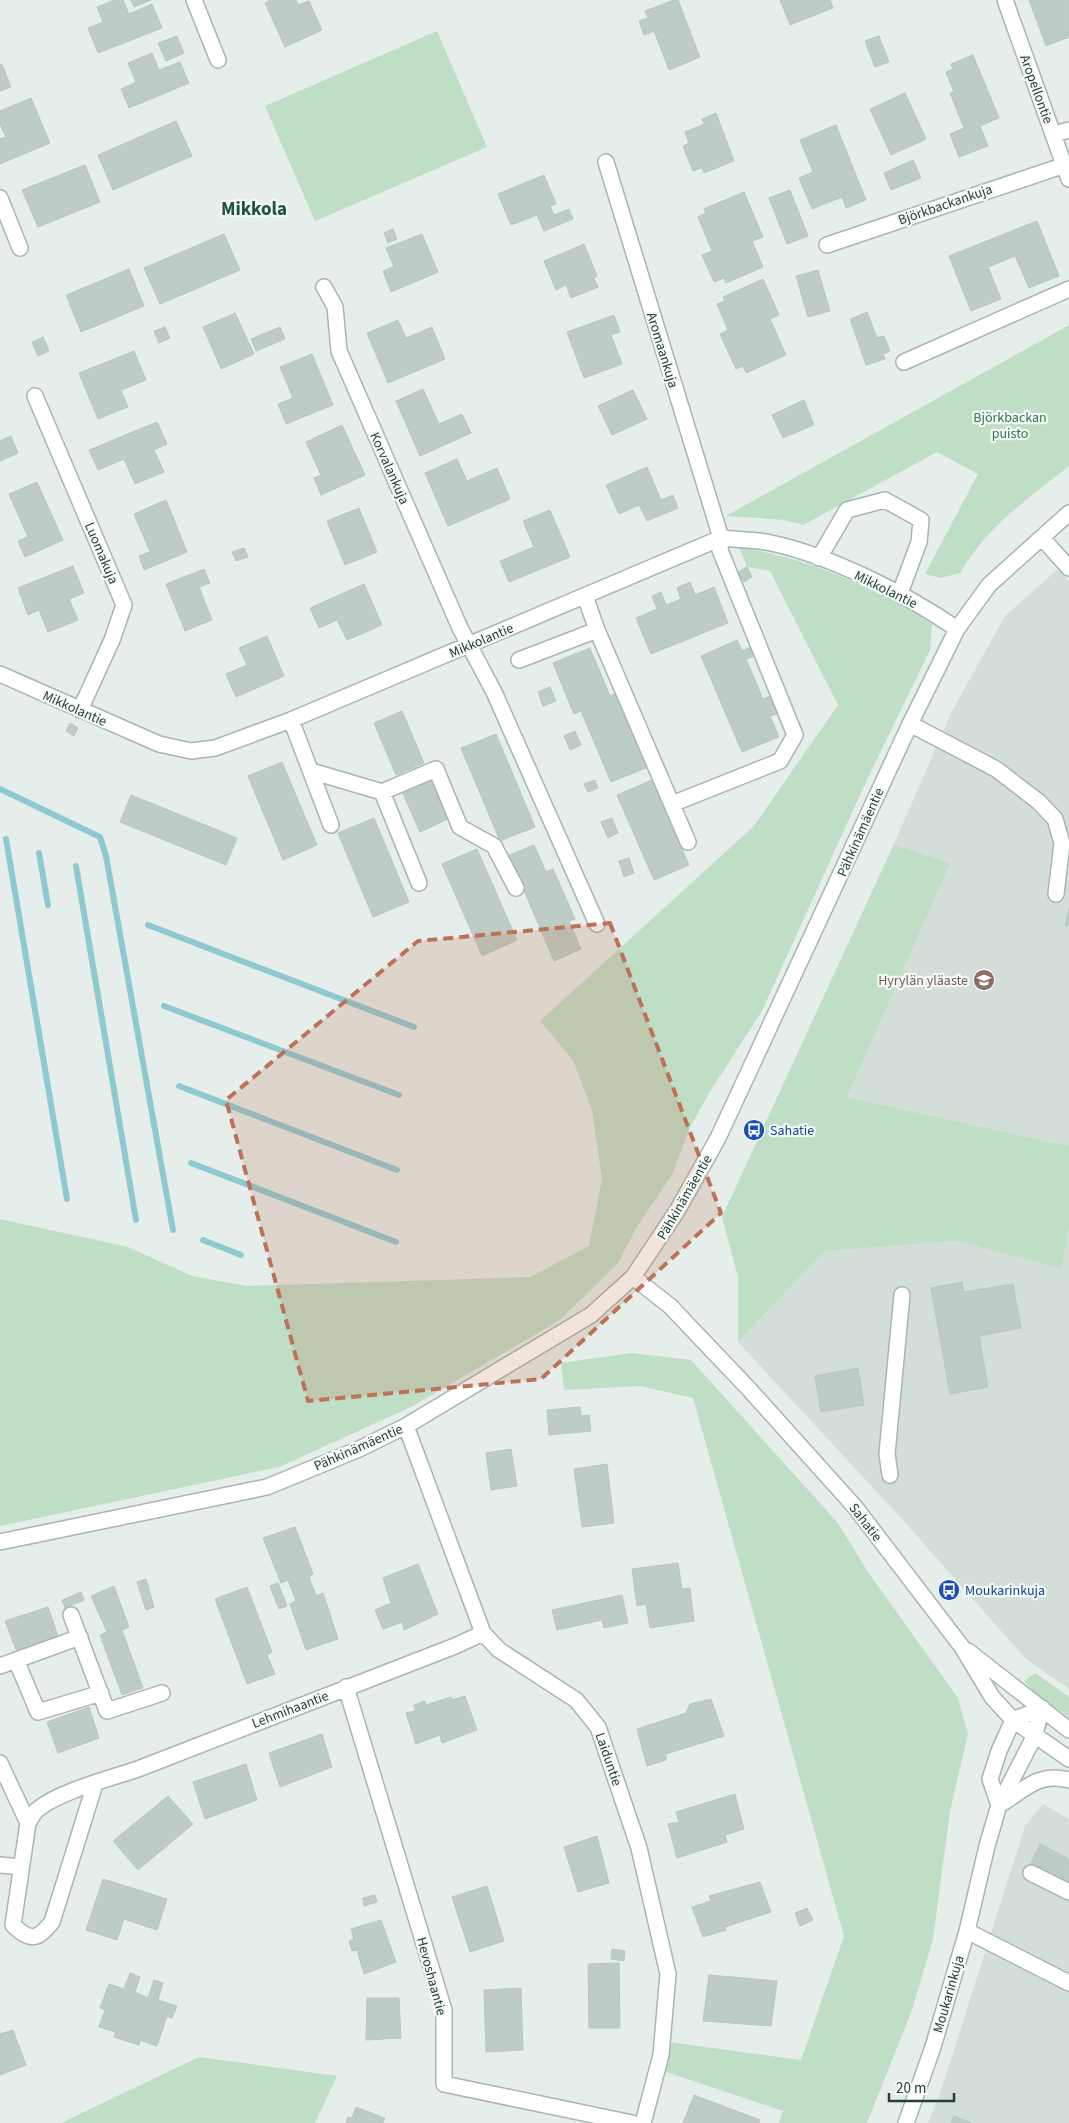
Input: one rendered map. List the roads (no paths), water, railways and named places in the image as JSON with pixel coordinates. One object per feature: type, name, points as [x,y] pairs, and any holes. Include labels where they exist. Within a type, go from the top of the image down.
[{"type":"street","points":[[194,0],[218,60]]},
{"type":"street","name":"Aropellontie","points":[[1005,0],[1067,172]]},
{"type":"street","points":[[1054,134],[1069,130]]},
{"type":"street","name":"Aromaankuja","points":[[606,162],[721,538],[720,550],[795,735],[780,761],[672,804]]},
{"type":"street","name":"Björkbackankuja","points":[[827,245],[1067,172]]},
{"type":"street","points":[[0,198],[20,248]]},
{"type":"street","name":"Korvalankuja","points":[[324,287],[335,307],[339,352],[460,628],[494,692],[597,924]]},
{"type":"street","points":[[904,362],[1069,289]]},
{"type":"street","name":"Luomakuja","points":[[36,396],[124,605],[112,640],[80,710]]},
{"type":"street","points":[[819,558],[847,510],[885,500],[921,520],[919,542],[900,594]]},
{"type":"street","name":"Pähkinämäentie","points":[[0,1542],[266,1487],[359,1449],[406,1426],[592,1315],[633,1277],[677,1211],[718,1138],[910,724],[957,629],[989,585],[1069,513]]},
{"type":"street","name":"Mikkolantie","points":[[0,674],[159,744],[191,751],[215,748],[291,720],[721,538],[770,542],[819,558],[900,594],[957,629]]},
{"type":"street","points":[[1042,538],[1069,568]]},
{"type":"street","points":[[584,596],[688,842]]},
{"type":"street","points":[[519,660],[597,630]]},
{"type":"street","points":[[291,720],[331,825]]},
{"type":"street","points":[[910,724],[996,770],[1039,802],[1055,819],[1062,844],[1056,894]]},
{"type":"street","points":[[310,771],[382,792],[436,769],[460,827],[494,846],[516,888]]},
{"type":"street","points":[[382,792],[419,883]]},
{"type":"street","name":"Sahatie","points":[[633,1277],[670,1306],[855,1507],[962,1647],[992,1697],[1013,1720],[1034,1737],[1069,1760]]},
{"type":"street","points":[[890,1476],[887,1454],[902,1295]]},
{"type":"street","name":"Laiduntie","points":[[406,1426],[483,1633],[498,1650],[576,1700],[598,1727],[639,1848],[668,1974],[660,2055],[642,2123]]},
{"type":"street","points":[[71,1615],[107,1711],[162,1693]]},
{"type":"street","name":"Lehmihaantie","points":[[28,1822],[36,1810],[57,1798],[455,1646],[483,1633]]},
{"type":"street","points":[[0,1666],[80,1638]]},
{"type":"street","name":"Sahatie","points":[[962,1647],[1069,1730]]},
{"type":"street","points":[[16,1660],[38,1712],[101,1693]]},
{"type":"street","name":"Hevoshaantie","points":[[346,1687],[444,2010],[444,2084],[632,2123]]},
{"type":"street","points":[[1042,1708],[1013,1720],[990,1779],[999,1805],[1039,1779],[1058,1777],[1069,1780]]},
{"type":"street","name":"Moukarinkuja","points":[[906,2123],[933,2047],[967,1931],[987,1846],[999,1805],[1034,1737],[1042,1708]]},
{"type":"street","points":[[0,1763],[28,1822],[13,1925],[22,1934],[34,1937],[41,1935],[52,1922],[95,1784]]},
{"type":"street","points":[[0,1865],[21,1867]]},
{"type":"street","points":[[1031,1872],[1069,1892]]},
{"type":"street","points":[[967,1931],[1069,1983]]},
{"type":"waterway","points":[[0,789],[100,837],[106,856],[173,1230]]},
{"type":"waterway","points":[[6,839],[67,1199]]},
{"type":"waterway","points":[[39,853],[48,905]]},
{"type":"waterway","points":[[76,866],[136,1220]]},
{"type":"waterway","points":[[148,925],[414,1027]]},
{"type":"waterway","points":[[164,1006],[399,1095]]},
{"type":"waterway","points":[[179,1086],[397,1170]]},
{"type":"waterway","points":[[191,1163],[396,1242]]},
{"type":"waterway","points":[[203,1240],[241,1255]]},
{"type":"place","name":"Hyrylän yläaste","points":[[984,980]]},
{"type":"place","name":"Sahatie","points":[[754,1130]]},
{"type":"place","name":"Moukarinkuja","points":[[949,1590]]},
{"type":"district","name":"Mikkola","points":[[254,208]]},
{"type":"park label","name":"Björkbackan puisto","points":[[1010,426]]}]
